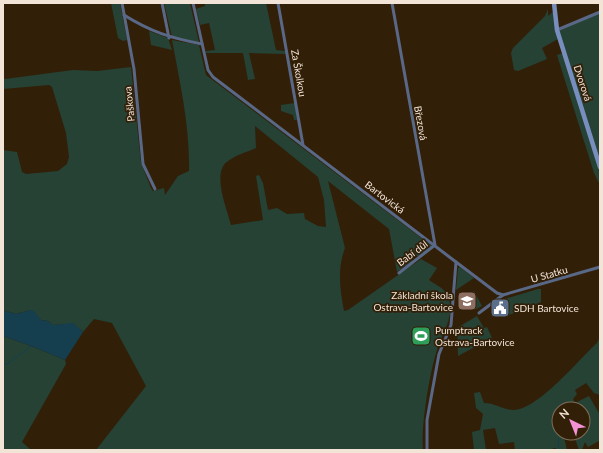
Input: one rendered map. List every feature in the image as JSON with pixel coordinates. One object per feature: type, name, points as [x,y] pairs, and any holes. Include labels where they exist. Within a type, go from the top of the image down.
[{"type":"street","name":"Paškova","points":[[122,3],[134,69],[143,164],[154,189]]},
{"type":"street","points":[[162,3],[170,38]]},
{"type":"street","name":"Bartovická","points":[[193,3],[208,70],[213,77],[456,262]]},
{"type":"street","name":"Za Školkou","points":[[278,3],[303,145]]},
{"type":"street","name":"Březová","points":[[392,3],[435,245]]},
{"type":"street","name":"Dvorová","points":[[554,3],[557,30],[600,166]]},
{"type":"street","points":[[557,30],[600,12]]},
{"type":"street","points":[[124,15],[145,28],[170,38],[202,44]]},
{"type":"street","name":"Babí důl","points":[[399,273],[435,245]]},
{"type":"street","points":[[456,262],[497,293],[503,295]]},
{"type":"street","points":[[427,450],[427,420],[439,354],[451,325],[456,262]]},
{"type":"street","name":"U Statku","points":[[479,313],[503,295],[600,267]]},
{"type":"green space","points":[[111,3],[120,3],[127,40],[123,41],[118,38]]},
{"type":"green space","points":[[164,3],[190,3],[199,42],[172,37]]},
{"type":"green space","points":[[205,3],[266,3],[276,50],[285,51],[286,54],[249,53],[255,79],[248,80],[243,53],[206,53],[206,51],[215,50],[209,23],[200,25],[196,9],[205,6]]},
{"type":"green space","points":[[548,9],[548,16],[553,12],[558,39],[542,48],[547,59],[518,71],[514,70],[511,53],[513,48],[545,16]]},
{"type":"green space","points":[[600,13],[600,160],[559,31]]},
{"type":"green space","points":[[149,31],[168,38],[172,50],[151,45]]},
{"type":"green space","points":[[172,40],[199,45],[206,75],[432,246],[419,256],[414,256],[411,262],[397,272],[389,229],[328,181],[345,248],[342,256],[340,272],[340,287],[344,311],[348,310],[421,259],[437,268],[429,280],[442,289],[448,297],[450,304],[449,318],[436,353],[428,388],[424,415],[423,450],[96,450],[146,386],[112,323],[94,319],[83,332],[72,325],[53,325],[48,321],[41,320],[30,310],[16,314],[3,310],[3,150],[17,152],[22,172],[26,174],[58,171],[67,164],[69,157],[66,133],[52,87],[49,85],[3,89],[3,76],[5,79],[73,70],[97,71],[131,67],[141,163],[153,191],[164,188],[165,195],[178,176],[189,171],[186,122]],"holes":[[[255,126],[318,177],[324,200],[326,227],[318,226],[305,219],[304,213],[287,214],[277,208],[268,210],[263,183],[259,175],[256,176],[263,220],[231,225],[220,182],[221,173],[223,166],[228,161],[238,155],[256,148]]]},
{"type":"green space","points":[[563,53],[600,171],[600,185],[594,173],[557,55]]},
{"type":"green space","points":[[295,103],[297,120],[294,120],[293,115],[281,111],[281,105]]},
{"type":"green space","points":[[460,267],[474,278],[456,290],[458,268]]},
{"type":"green space","points":[[541,289],[541,302],[509,315],[501,300]]},
{"type":"green space","points":[[474,291],[482,306],[474,310],[467,295]]},
{"type":"green space","points":[[477,316],[484,328],[487,327],[492,338],[458,356],[457,328]]},
{"type":"green space","points":[[3,336],[65,360],[66,364],[22,442],[31,450],[3,450]]},
{"type":"green space","points":[[600,336],[600,395],[594,393],[586,383],[575,390],[577,394],[573,399],[574,401],[551,401],[551,441],[565,441],[567,450],[558,450],[555,448],[548,450],[515,450],[514,442],[499,444],[495,428],[483,430],[486,450],[474,450],[472,432],[480,430],[483,414],[476,408],[474,393],[480,392],[484,403],[510,410],[524,407],[547,393],[597,343]]},
{"type":"green space","points":[[589,396],[600,415],[600,443],[599,441],[588,447],[585,442],[582,450],[579,450],[576,441],[591,441],[591,401],[579,401]]},
{"type":"water","points":[[3,310],[16,314],[30,310],[34,311],[41,320],[48,321],[53,325],[73,323],[83,332],[65,360],[3,336]]},
{"type":"waterway","points":[[3,365],[7,364],[31,346]]},
{"type":"waterway","points":[[558,441],[559,450]]},
{"type":"place","name":"Základní škola Ostrava-Bartovice","points":[[467,301]]},
{"type":"place","name":"SDH Bartovice","points":[[500,308]]},
{"type":"place","name":"Pumptrack Ostrava-Bartovice","points":[[421,336]]}]
